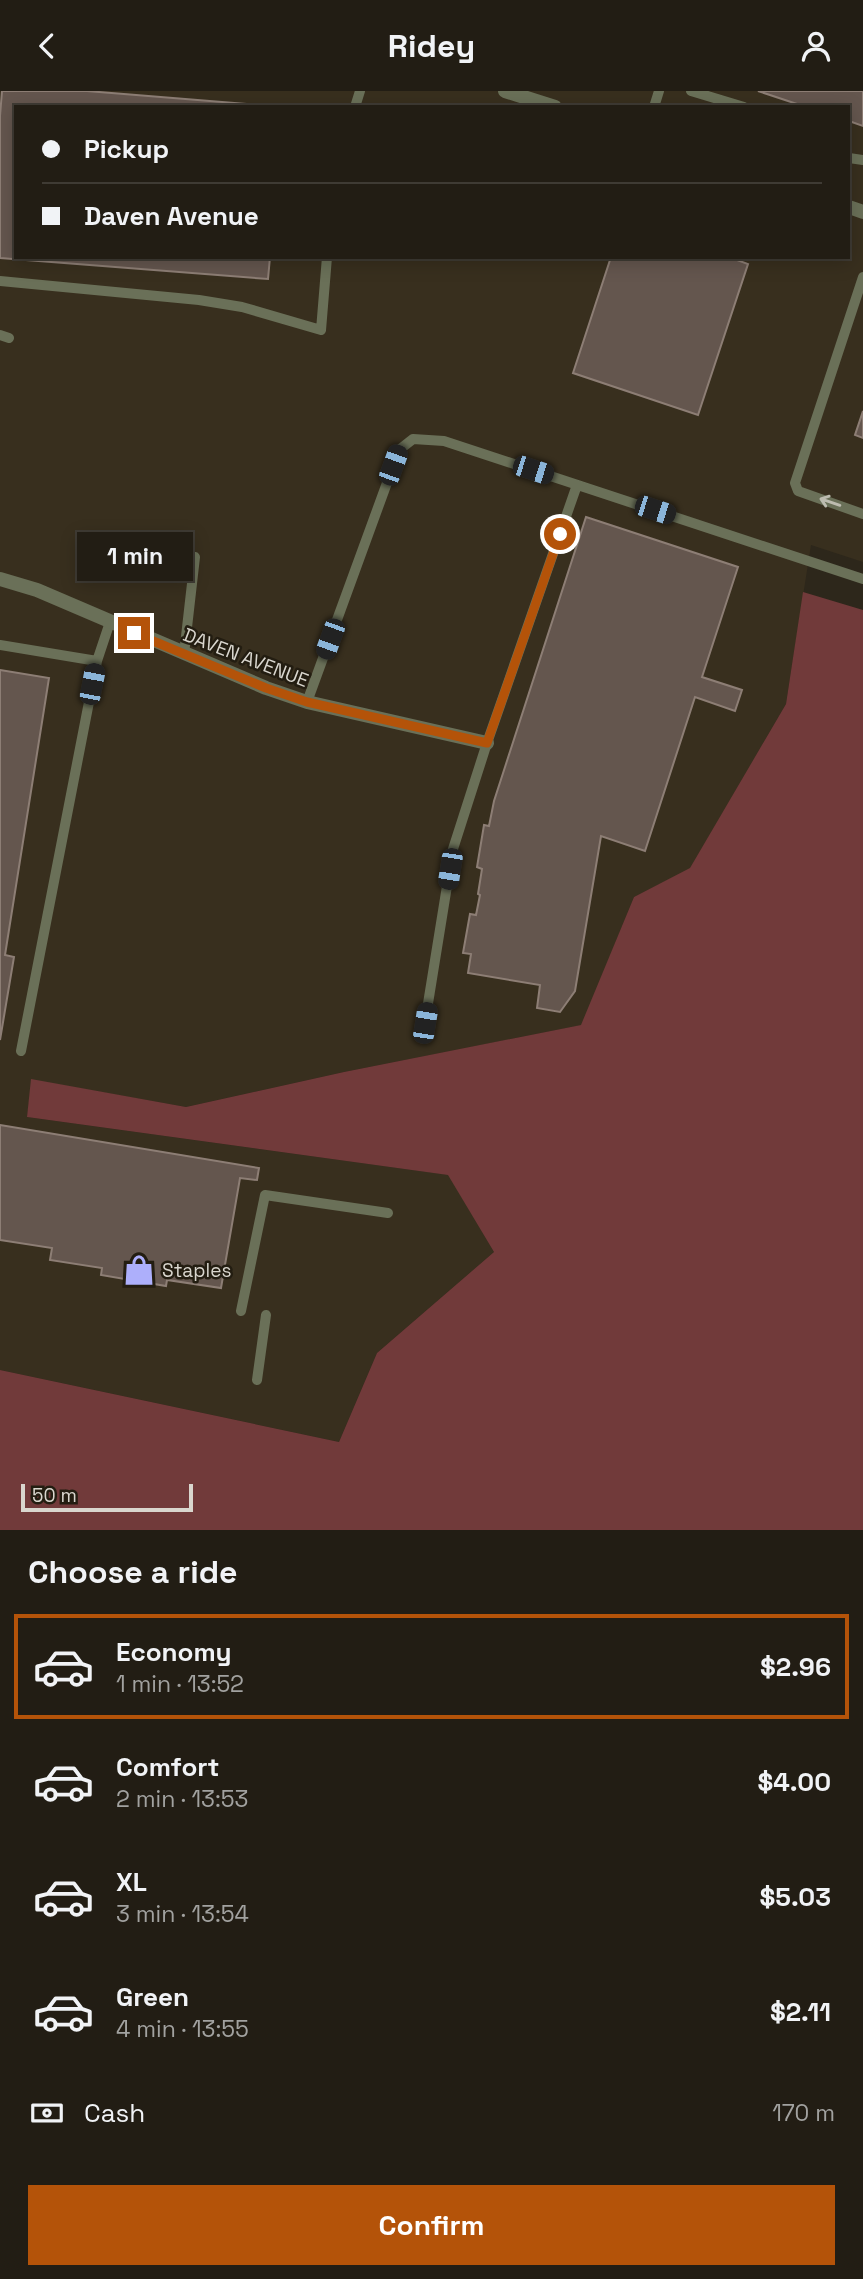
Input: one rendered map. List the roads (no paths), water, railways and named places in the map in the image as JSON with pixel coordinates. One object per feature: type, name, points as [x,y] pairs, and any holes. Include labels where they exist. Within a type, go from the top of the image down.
[{"type":"street","points":[[505,91],[549,105]]},
{"type":"street","name":"DAVEN AVENUE","points":[[0,579],[37,590],[184,654],[307,702],[487,743]]},
{"type":"lane","points":[[691,91],[737,105]]},
{"type":"lane","points":[[0,281],[199,300],[242,307],[321,330],[327,259]]},
{"type":"lane","points":[[863,277],[795,483],[798,491],[863,514]]},
{"type":"lane","points":[[307,702],[399,450],[413,439],[444,441],[863,579]]},
{"type":"lane","points":[[425,1023],[453,849],[577,485]]},
{"type":"lane","points":[[184,654],[195,557]]},
{"type":"lane","points":[[21,1051],[97,661],[110,622]]},
{"type":"lane","points":[[0,645],[97,661]]},
{"type":"lane","points":[[241,1311],[265,1195],[388,1213]]},
{"type":"lane","points":[[257,1380],[266,1315]]},
{"type":"place","name":"Staples","points":[[139,1270]]}]
